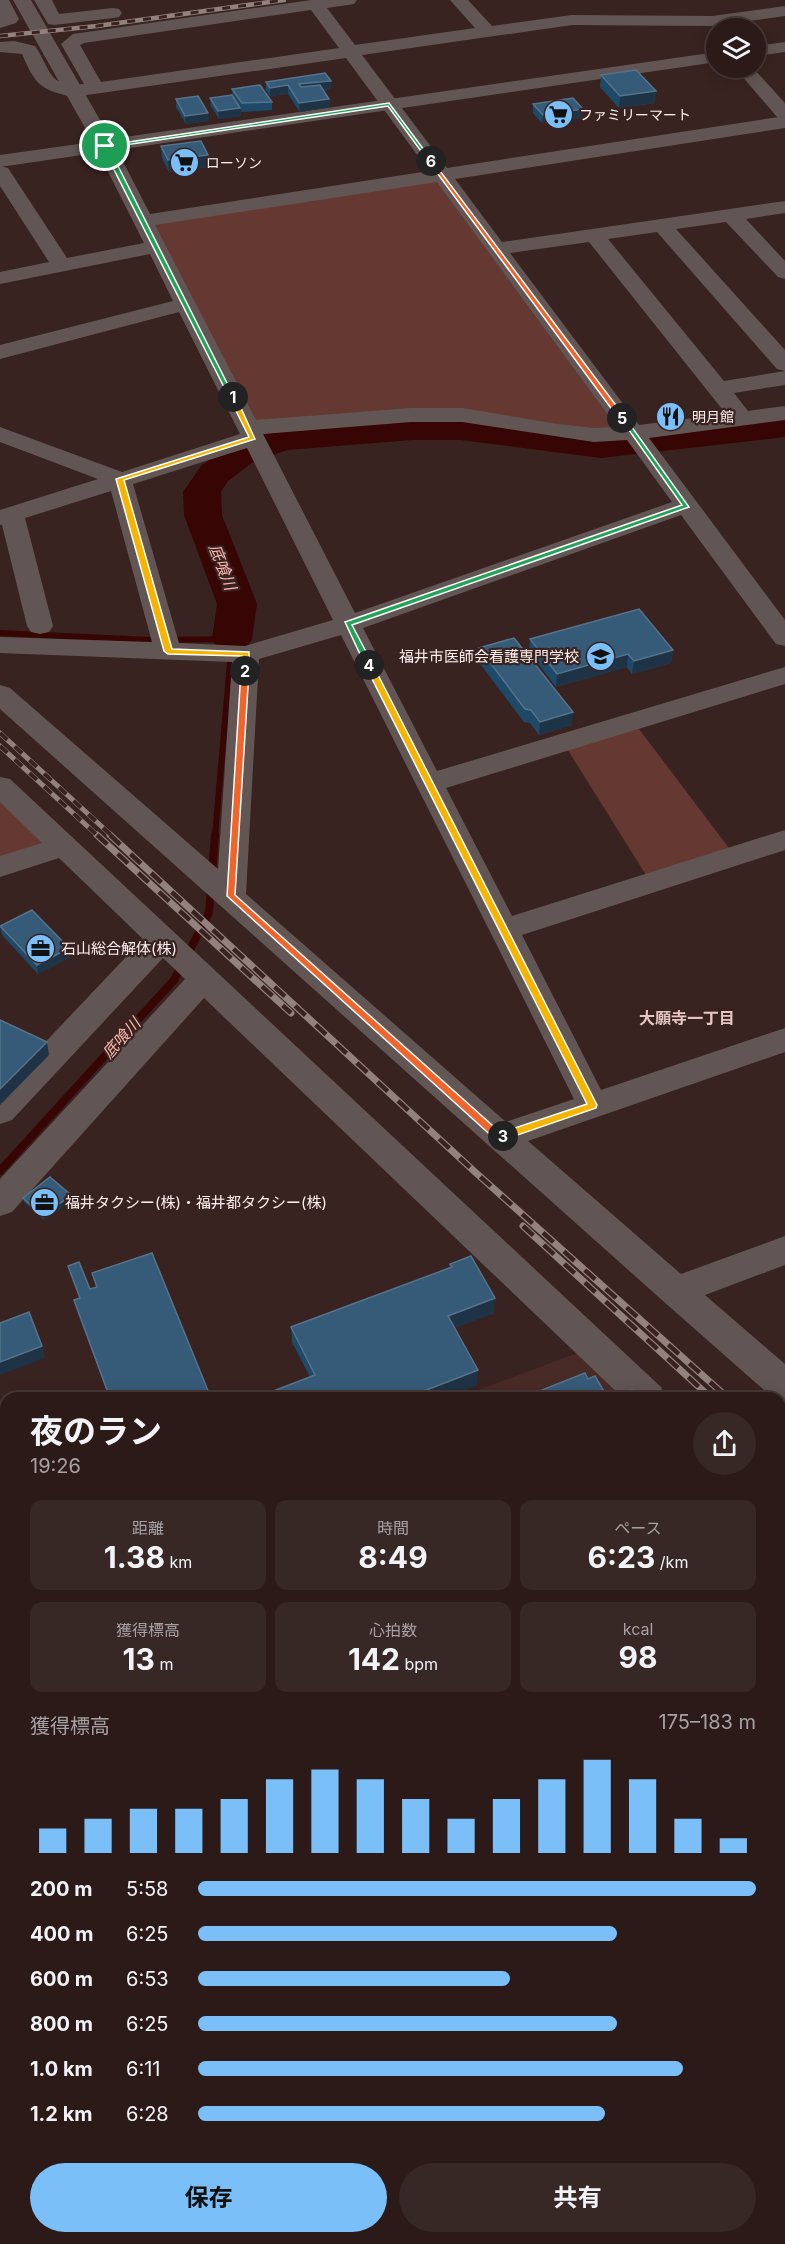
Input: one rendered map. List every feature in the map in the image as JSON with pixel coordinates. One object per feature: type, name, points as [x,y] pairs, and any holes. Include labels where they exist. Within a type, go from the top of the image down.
[{"type":"street","points":[[0,0],[10,19],[0,23]]},
{"type":"street","points":[[22,0],[105,146],[593,1105]]},
{"type":"street","points":[[43,0],[54,20],[133,10]]},
{"type":"street","points":[[95,88],[70,44],[80,38],[348,0]]},
{"type":"street","points":[[459,0],[488,33]]},
{"type":"street","points":[[710,0],[714,18]]},
{"type":"street","points":[[316,5],[785,638]]},
{"type":"street","points":[[750,18],[785,11]]},
{"type":"street","points":[[0,47],[14,46],[29,50],[45,83],[51,87],[73,91],[572,20],[706,25]]},
{"type":"street","points":[[766,50],[785,47]]},
{"type":"street","points":[[0,165],[11,170],[44,155],[706,59]]},
{"type":"street","points":[[753,78],[785,114]]},
{"type":"street","points":[[143,221],[785,122]]},
{"type":"street","points":[[0,165],[62,266]]},
{"type":"street","points":[[496,249],[731,215],[781,213]]},
{"type":"street","points":[[731,215],[785,273]]},
{"type":"street","points":[[662,225],[785,364]]},
{"type":"street","points":[[594,235],[742,418]]},
{"type":"street","points":[[0,278],[156,247]]},
{"type":"street","points":[[0,352],[185,303]]},
{"type":"street","points":[[719,389],[785,378]]},
{"type":"street","points":[[40,626],[6,516],[251,433],[411,415],[462,415],[594,435],[633,433],[785,413]]},
{"type":"street","points":[[0,434],[120,479]]},
{"type":"street","points":[[0,457],[34,447]]},
{"type":"street","points":[[120,479],[166,641]]},
{"type":"street","points":[[0,624],[40,626],[166,641],[246,654],[348,624],[687,506]]},
{"type":"street","points":[[0,645],[166,641]]},
{"type":"street","points":[[231,896],[246,654]]},
{"type":"street","points":[[429,783],[785,675]]},
{"type":"street","points":[[0,694],[785,1386]]},
{"type":"street","points":[[0,786],[642,1392]]},
{"type":"street","points":[[503,930],[785,840]]},
{"type":"street","points":[[0,867],[64,846]]},
{"type":"street","points":[[0,1111],[162,939]]},
{"type":"street","points":[[0,1202],[204,978]]},
{"type":"street","points":[[500,1137],[785,1040]]},
{"type":"street","points":[[676,1291],[785,1250]]},
{"type":"shaded area","points":[[440,174],[632,433],[446,415],[248,428],[143,221]]},
{"type":"shaded area","points":[[639,729],[735,856],[651,883],[566,747]]},
{"type":"shaded area","points":[[0,786],[57,839],[0,858]]},
{"type":"shaded area","points":[[580,1352],[621,1392],[473,1392]]},
{"type":"building","points":[[636,70],[656,91],[620,96],[601,75]]},
{"type":"building","points":[[325,73],[331,81],[299,84],[301,87],[320,85],[329,99],[299,103],[288,85],[270,88],[266,82]]},
{"type":"building","points":[[260,85],[272,102],[242,103],[232,89]]},
{"type":"building","points":[[232,95],[240,108],[218,111],[210,98]]},
{"type":"building","points":[[198,96],[208,113],[185,116],[176,99]]},
{"type":"building","points":[[573,98],[583,109],[543,115],[533,104]]},
{"type":"building","points":[[201,141],[208,155],[168,160],[161,146]]},
{"type":"building","points":[[639,609],[673,650],[634,661],[628,654],[557,674],[530,639]]},
{"type":"building","points":[[514,638],[573,712],[540,722],[531,710],[525,709],[479,648]]},
{"type":"building","points":[[32,910],[69,948],[37,965],[0,926]]},
{"type":"building","points":[[0,1020],[47,1042],[0,1089]]},
{"type":"building","points":[[50,1177],[71,1195],[43,1216],[23,1198]]},
{"type":"building","points":[[152,1253],[209,1392],[108,1392],[74,1300],[80,1298],[68,1266],[79,1262],[90,1289],[97,1287],[92,1273]]},
{"type":"building","points":[[471,1256],[495,1298],[448,1316],[478,1370],[421,1392],[271,1392],[315,1375],[291,1327],[452,1267],[450,1264]]},
{"type":"building","points":[[29,1312],[42,1346],[0,1362],[0,1323]]},
{"type":"building","points":[[585,1373],[588,1379],[595,1376],[604,1392],[537,1392]]},
{"type":"waterway","name":"底喰川","points":[[232,639],[237,604],[203,515],[202,492],[214,474],[240,454],[283,440],[412,429],[461,429],[601,447],[785,426]]},
{"type":"waterway","points":[[0,633],[149,640],[232,639],[215,836]]},
{"type":"waterway","name":"底喰川","points":[[212,874],[215,835]]},
{"type":"waterway","name":"底喰川","points":[[0,1171],[174,980],[209,913],[211,887]]},
{"type":"railway","points":[[0,36],[97,26],[284,0]]},
{"type":"railway","points":[[0,733],[112,836]]},
{"type":"railway","points":[[0,746],[98,836]]},
{"type":"railway","points":[[97,835],[291,1013]]},
{"type":"railway","points":[[110,835],[475,1172],[721,1392]]},
{"type":"railway","points":[[523,1226],[704,1392]]},
{"type":"place","name":"ファミリーマート","points":[[558,115]]},
{"type":"place","name":"ローソン","points":[[185,163]]},
{"type":"place","name":"明月館","points":[[671,417]]},
{"type":"place","name":"福井市医師会看護専門学校","points":[[600,657]]},
{"type":"place","name":"石山総合解体(株)","points":[[40,949]]},
{"type":"place","name":"福井タクシー(株)・福井都タクシー(株)","points":[[44,1203]]},
{"type":"district","name":"大願寺一丁目","points":[[687,1018]]},
{"type":"route","points":[[389,104],[687,506],[348,624],[593,1105],[500,1137],[231,896],[246,654],[168,651],[120,479],[253,438],[105,146],[389,104]]}]
